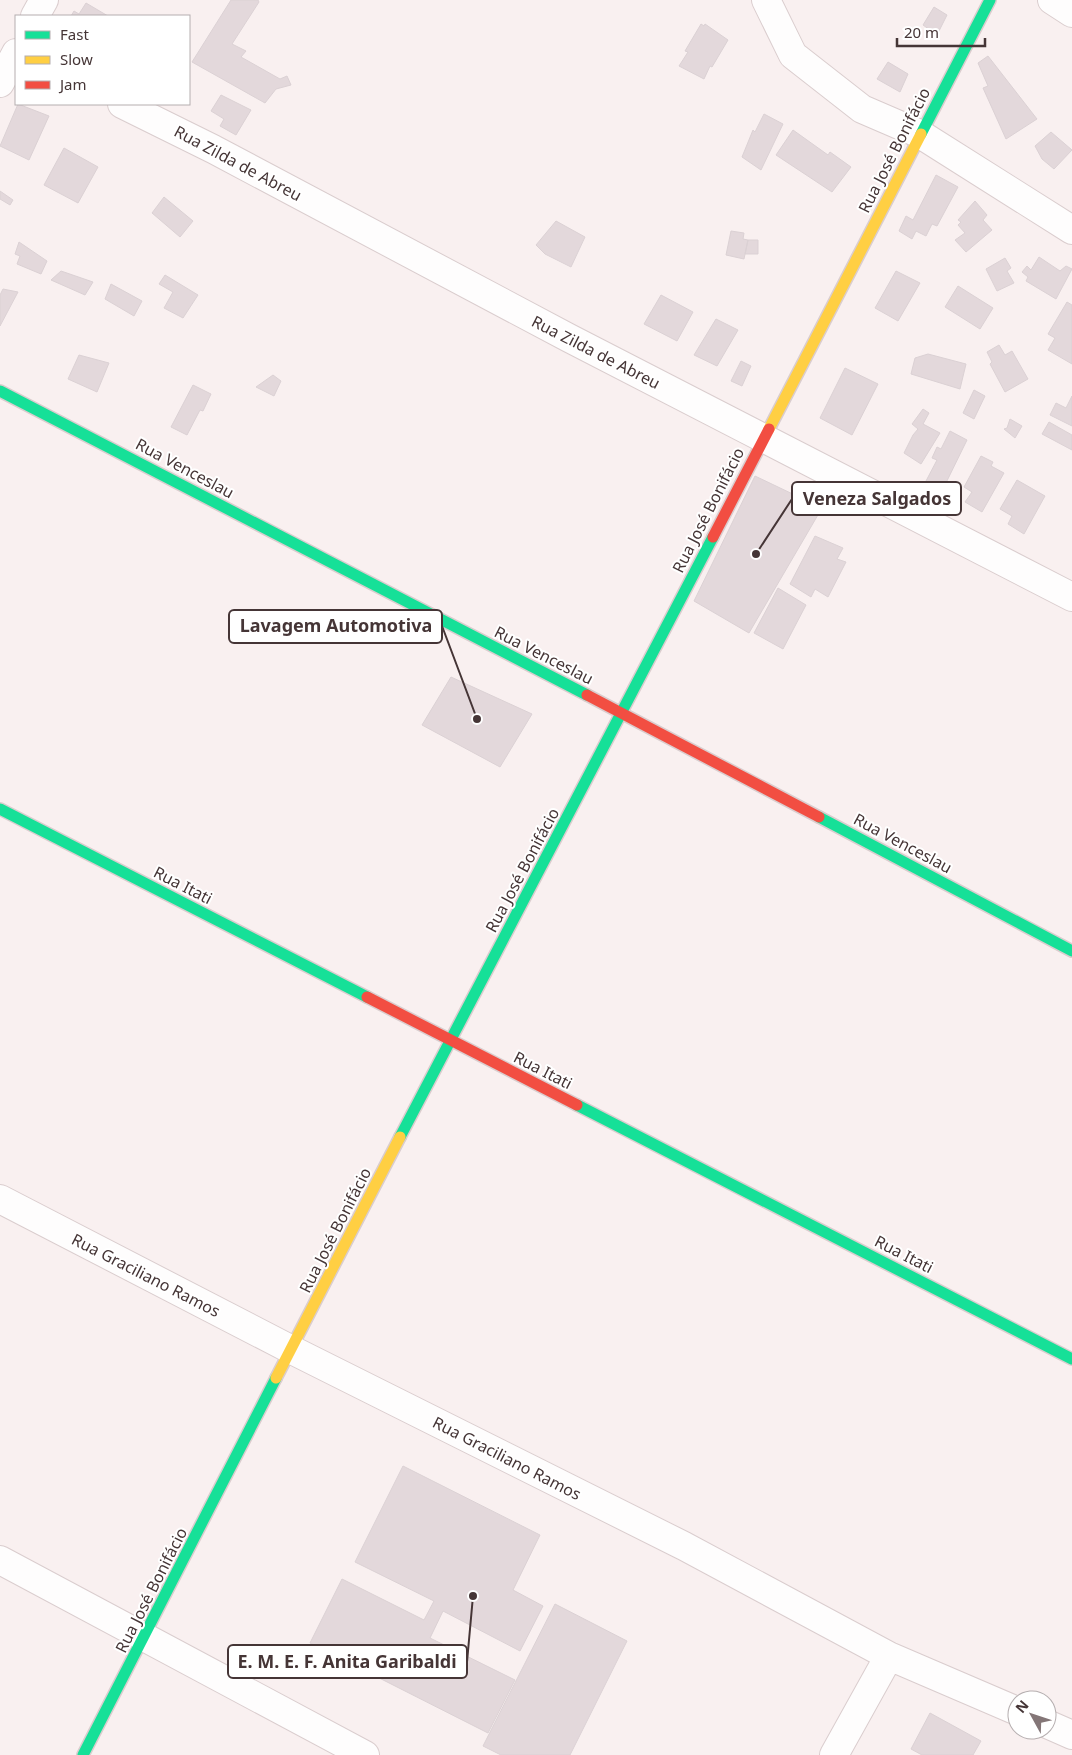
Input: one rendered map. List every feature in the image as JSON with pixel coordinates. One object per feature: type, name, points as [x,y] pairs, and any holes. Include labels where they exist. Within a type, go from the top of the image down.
[{"type":"street","points":[[36,15],[44,0]]},
{"type":"street","points":[[766,0],[793,55],[862,109],[920,134],[1072,230]]},
{"type":"street","name":"Rua José Bonifácio","points":[[83,1755],[450,1040],[623,713],[990,0]]},
{"type":"street","points":[[1052,0],[1072,13]]},
{"type":"street","points":[[0,42],[15,51]]},
{"type":"street","points":[[0,83],[15,54]]},
{"type":"street","name":"Rua Zilda de Abreu","points":[[124,105],[213,149],[569,338],[1072,597]]},
{"type":"street","name":"Rua Venceslau","points":[[0,391],[623,713],[1072,951]]},
{"type":"street","name":"Rua Itati","points":[[0,809],[1072,1359]]},
{"type":"street","name":"Rua Graciliano Ramos","points":[[0,1199],[292,1350],[684,1546],[889,1656],[1007,1707]]},
{"type":"street","points":[[0,1560],[366,1755]]},
{"type":"street","points":[[834,1755],[889,1656]]},
{"type":"street","points":[[1057,1728],[1072,1735]]},
{"type":"building","points":[[231,0],[258,0],[259,2],[232,44],[246,51],[241,57],[280,79],[287,76],[291,85],[276,89],[265,103],[192,62]]},
{"type":"building","points":[[86,3],[106,15],[72,15],[74,11],[79,14]]},
{"type":"building","points":[[934,7],[947,15],[937,35],[923,25]]},
{"type":"building","points":[[701,24],[704,26],[705,24],[728,40],[712,67],[710,66],[704,79],[679,66],[688,52],[685,51]]},
{"type":"building","points":[[988,56],[1037,119],[1006,139],[983,88],[988,86],[978,63]]},
{"type":"building","points":[[888,62],[908,74],[900,92],[877,79]]},
{"type":"building","points":[[221,95],[251,110],[236,135],[220,126],[224,119],[211,111]]},
{"type":"building","points":[[18,105],[49,116],[29,160],[0,146]]},
{"type":"building","points":[[764,114],[783,124],[761,170],[742,157],[753,130],[755,132]]},
{"type":"building","points":[[793,130],[828,155],[830,152],[851,167],[832,192],[776,155]]},
{"type":"building","points":[[1051,132],[1072,150],[1054,169],[1042,159],[1035,146]]},
{"type":"building","points":[[64,148],[98,167],[78,203],[44,185]]},
{"type":"building","points":[[936,175],[958,187],[937,226],[932,224],[926,236],[916,231],[912,239],[899,231],[906,216],[913,220]]},
{"type":"building","points":[[0,191],[13,200],[10,205],[0,199]]},
{"type":"building","points":[[164,197],[193,221],[180,237],[152,213]]},
{"type":"building","points":[[975,201],[987,215],[983,220],[992,230],[966,252],[955,240],[965,233],[958,225],[961,222],[958,220]]},
{"type":"building","points":[[556,221],[585,237],[571,267],[545,254],[536,245]]},
{"type":"building","points":[[731,231],[744,233],[743,239],[748,240],[744,259],[726,255]]},
{"type":"building","points":[[748,240],[758,240],[758,254],[745,254]]},
{"type":"building","points":[[19,242],[47,261],[41,274],[17,264],[20,256],[15,254]]},
{"type":"building","points":[[1039,257],[1060,271],[1066,266],[1072,269],[1056,299],[1026,281],[1028,277],[1022,272],[1027,266],[1031,270]]},
{"type":"building","points":[[1005,258],[1011,268],[1007,271],[1014,283],[997,291],[986,269]]},
{"type":"building","points":[[61,271],[93,282],[85,295],[51,280]]},
{"type":"building","points":[[896,271],[920,283],[898,321],[875,308]]},
{"type":"building","points":[[165,275],[198,295],[183,318],[164,308],[173,292],[159,284]]},
{"type":"building","points":[[111,284],[142,301],[134,316],[105,299]]},
{"type":"building","points":[[958,286],[993,308],[980,329],[945,307]]},
{"type":"building","points":[[3,289],[18,292],[0,326],[0,295]]},
{"type":"building","points":[[661,295],[693,312],[677,341],[644,324]]},
{"type":"building","points":[[1067,302],[1072,305],[1072,364],[1048,350],[1055,338],[1048,334]]},
{"type":"building","points":[[716,319],[738,330],[717,366],[694,355]]},
{"type":"building","points":[[999,345],[1005,355],[1012,351],[1028,379],[1005,392],[990,364],[992,362],[987,352]]},
{"type":"building","points":[[928,354],[966,364],[960,389],[911,374],[915,358]]},
{"type":"building","points":[[79,355],[109,363],[97,392],[68,379]]},
{"type":"building","points":[[741,361],[751,366],[742,386],[731,381]]},
{"type":"building","points":[[845,368],[878,384],[852,435],[820,418]]},
{"type":"building","points":[[273,375],[281,381],[274,396],[256,387]]},
{"type":"building","points":[[193,385],[211,394],[203,411],[200,410],[187,435],[171,427]]},
{"type":"building","points":[[974,390],[985,396],[974,419],[963,413]]},
{"type":"building","points":[[1072,396],[1072,426],[1050,415],[1056,403],[1066,408]]},
{"type":"building","points":[[923,409],[929,413],[923,424],[940,433],[921,464],[904,453],[918,429],[912,424]]},
{"type":"building","points":[[1010,419],[1022,426],[1015,438],[1004,429],[1007,428]]},
{"type":"building","points":[[1049,422],[1072,435],[1072,450],[1042,434]]},
{"type":"building","points":[[950,431],[967,440],[942,491],[926,481],[937,460],[932,458],[937,447],[941,449]]},
{"type":"building","points":[[981,456],[993,462],[991,466],[1004,473],[982,512],[965,502],[972,492],[964,487]]},
{"type":"building","points":[[755,476],[822,508],[749,633],[694,601]]},
{"type":"building","points":[[1017,480],[1045,496],[1024,534],[1008,524],[1012,516],[1000,509]]},
{"type":"building","points":[[815,536],[843,548],[837,559],[846,562],[828,597],[815,589],[811,597],[790,584]]},
{"type":"building","points":[[778,588],[806,605],[783,649],[754,633]]},
{"type":"building","points":[[451,677],[532,714],[500,767],[422,725]]},
{"type":"building","points":[[403,1466],[540,1535],[513,1590],[543,1606],[520,1651],[443,1611],[430,1638],[515,1680],[488,1733],[310,1643],[342,1579],[424,1620],[434,1601],[355,1562]]},
{"type":"building","points":[[555,1604],[627,1641],[570,1755],[501,1755],[483,1746]]},
{"type":"building","points":[[930,1713],[981,1741],[973,1755],[922,1755],[911,1749]]},
{"type":"traffic: fast","points":[[921,134],[990,0]]},
{"type":"traffic: fast","points":[[0,391],[587,695]]},
{"type":"traffic: fast","points":[[400,1137],[713,537]]},
{"type":"traffic: fast","points":[[0,809],[367,997]]},
{"type":"traffic: fast","points":[[819,817],[1072,951]]},
{"type":"traffic: fast","points":[[577,1105],[1072,1359]]},
{"type":"traffic: fast","points":[[83,1755],[276,1378]]},
{"type":"traffic: slow","points":[[769,429],[921,134]]},
{"type":"traffic: slow","points":[[276,1378],[400,1137]]},
{"type":"traffic: jam","points":[[713,537],[769,429]]},
{"type":"traffic: jam","points":[[587,695],[819,817]]},
{"type":"traffic: jam","points":[[367,997],[577,1105]]},
{"type":"place","name":"Veneza Salgados","points":[[756,554]]},
{"type":"place","name":"Lavagem Automotiva","points":[[477,719]]},
{"type":"place","name":"E. M. E. F. Anita Garibaldi","points":[[473,1596]]}]
